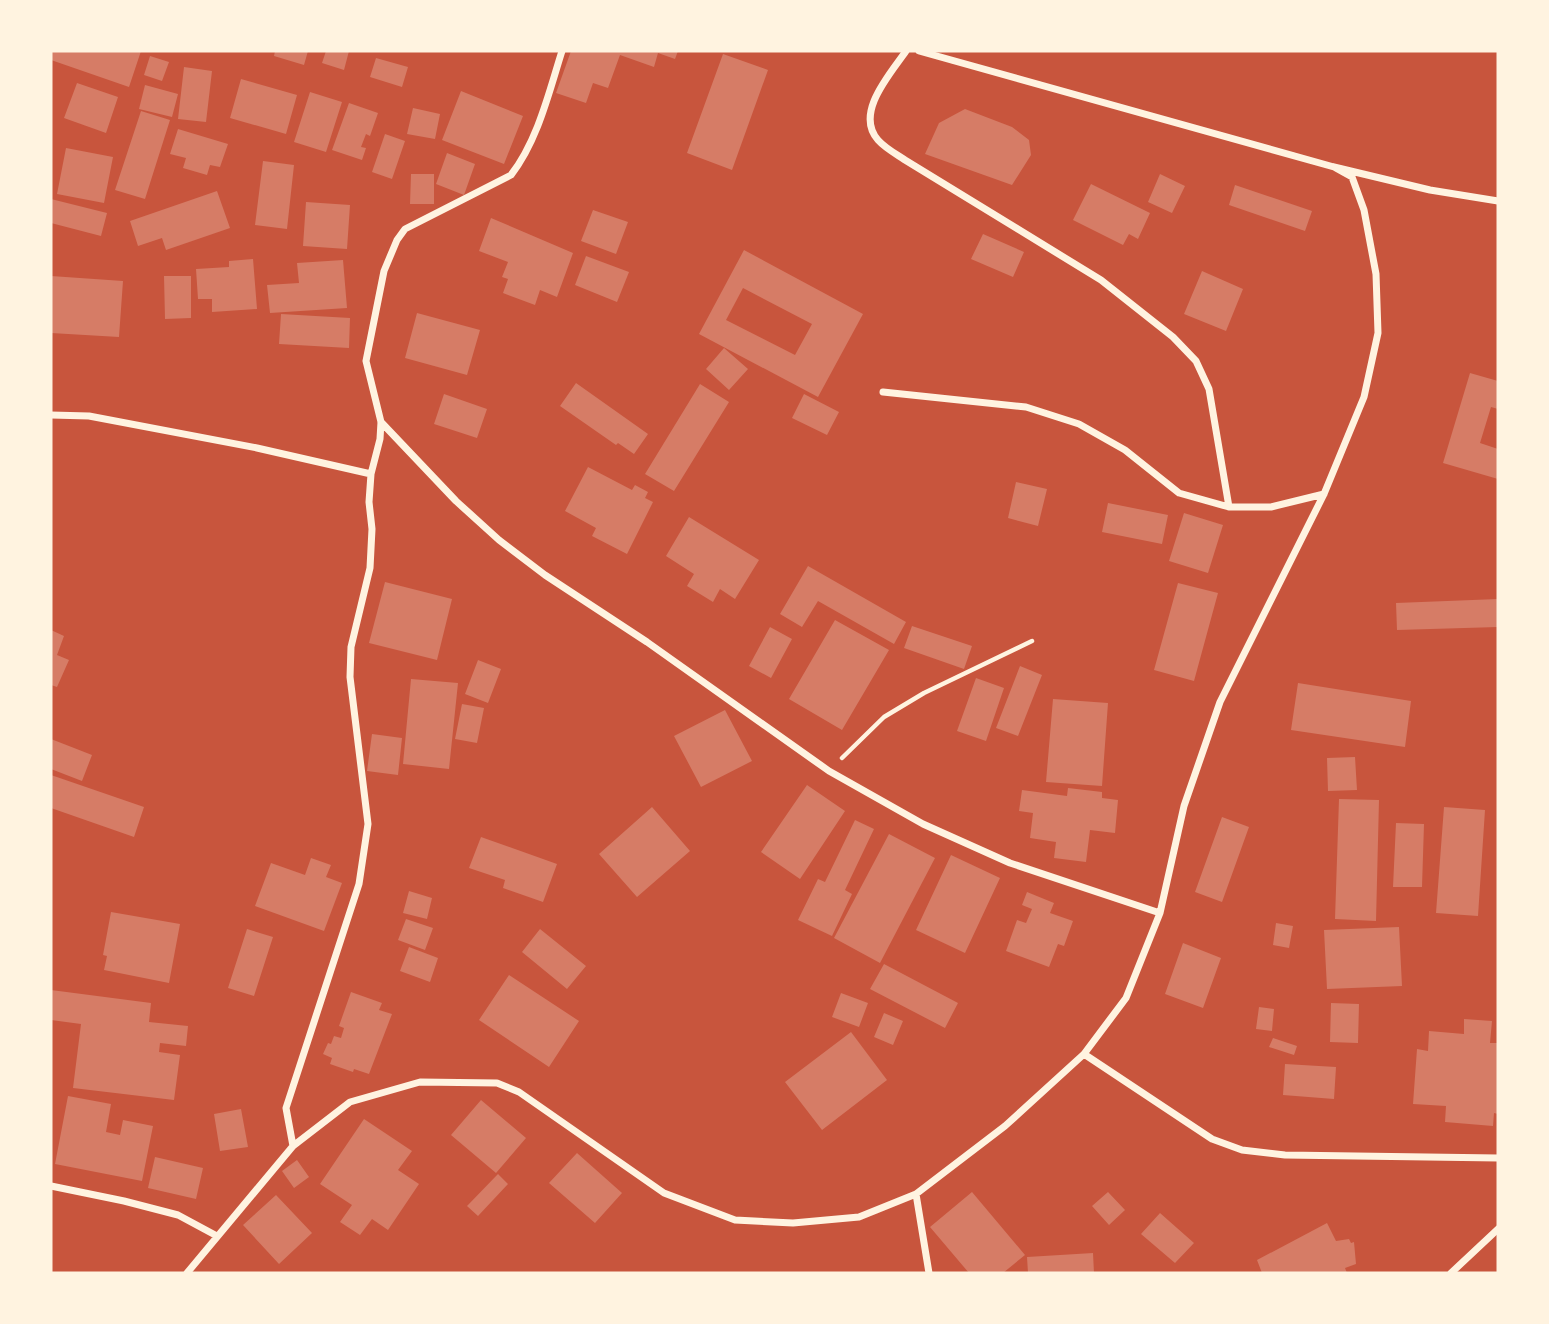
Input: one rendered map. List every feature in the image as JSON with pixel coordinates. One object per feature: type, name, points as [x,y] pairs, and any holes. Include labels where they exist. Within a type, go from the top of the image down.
[{"type":"street","points":[[293,1146],[286,1108],[359,884],[368,824],[350,677],[351,647],[370,568],[371,474],[382,422],[366,360],[384,271],[397,240],[405,229],[511,175],[523,160],[541,116],[562,51]]},
{"type":"street","points":[[906,51],[875,98],[870,120],[877,139],[905,160],[1101,280],[1189,353],[1196,361],[1209,389],[1229,507]]},
{"type":"street","points":[[919,51],[1334,167],[1430,190],[1498,201]]},
{"type":"street","points":[[187,1273],[293,1146],[350,1102],[421,1083],[497,1083],[519,1092],[664,1193],[735,1220],[793,1223],[859,1217],[916,1194],[1005,1126],[1084,1054],[1126,998],[1160,913],[1184,806],[1220,702],[1324,494],[1364,397],[1378,333],[1376,274],[1364,209],[1352,177],[1334,167]]},
{"type":"street","points":[[883,392],[1026,407],[1079,424],[1125,450],[1179,493],[1229,507],[1271,508],[1324,494]]},
{"type":"street","points":[[51,415],[89,416],[257,448],[371,474]]},
{"type":"street","points":[[382,422],[456,501],[499,540],[829,771],[923,824],[1010,863],[1160,913]]},
{"type":"street","points":[[1084,1054],[1212,1139],[1242,1150],[1285,1155],[1498,1158]]},
{"type":"street","points":[[51,1186],[178,1215],[217,1236]]},
{"type":"street","points":[[916,1194],[929,1273]]},
{"type":"street","points":[[1451,1273],[1498,1230]]},
{"type":"path","points":[[829,771],[884,717],[924,693],[1032,641]]},
{"type":"building","points":[[51,51],[141,51],[129,87],[51,60]]},
{"type":"building","points":[[275,51],[308,51],[304,65],[274,56]]},
{"type":"building","points":[[326,51],[349,51],[344,70],[322,63]]},
{"type":"building","points":[[571,51],[678,51],[675,59],[658,53],[654,67],[620,55],[608,88],[593,83],[586,103],[556,93]]},
{"type":"building","points":[[723,54],[768,70],[732,170],[687,153]]},
{"type":"building","points":[[150,56],[169,62],[162,81],[144,75]]},
{"type":"building","points":[[376,58],[408,67],[402,87],[370,77]]},
{"type":"building","points":[[184,67],[212,71],[206,122],[178,119]]},
{"type":"building","points":[[241,79],[297,95],[286,134],[230,118]]},
{"type":"building","points":[[77,83],[118,97],[106,133],[64,118]]},
{"type":"building","points":[[145,85],[178,94],[172,117],[139,109]]},
{"type":"building","points":[[461,91],[523,116],[504,164],[442,140]]},
{"type":"building","points":[[310,92],[342,102],[326,152],[294,142]]},
{"type":"building","points":[[349,103],[378,113],[370,136],[366,134],[361,147],[366,148],[362,160],[332,150]]},
{"type":"building","points":[[413,108],[440,114],[435,139],[407,134]]},
{"type":"building","points":[[965,109],[1012,127],[1029,140],[1031,155],[1012,185],[925,154],[939,123]]},
{"type":"building","points":[[141,111],[170,120],[145,199],[115,190]]},
{"type":"building","points":[[178,129],[228,144],[220,167],[210,165],[207,175],[183,168],[186,158],[170,154]]},
{"type":"building","points":[[385,134],[405,141],[392,179],[372,172]]},
{"type":"building","points":[[66,148],[113,157],[104,203],[57,194]]},
{"type":"building","points":[[447,153],[475,164],[464,195],[436,184]]},
{"type":"building","points":[[263,161],[294,165],[287,229],[255,225]]},
{"type":"building","points":[[411,174],[434,174],[434,204],[410,204]]},
{"type":"building","points":[[1160,174],[1185,186],[1172,213],[1148,202]]},
{"type":"building","points":[[1091,184],[1150,213],[1138,239],[1129,234],[1123,245],[1073,220]]},
{"type":"building","points":[[1235,185],[1312,211],[1305,231],[1229,205]]},
{"type":"building","points":[[217,191],[230,228],[166,250],[162,238],[138,246],[130,221]]},
{"type":"building","points":[[51,199],[107,213],[101,236],[51,223]]},
{"type":"building","points":[[306,202],[350,205],[347,249],[303,246]]},
{"type":"building","points":[[593,210],[628,222],[616,254],[581,241]]},
{"type":"building","points":[[491,218],[573,253],[557,297],[540,290],[535,305],[503,293],[508,279],[502,277],[508,262],[479,251]]},
{"type":"building","points":[[983,234],[1024,252],[1013,277],[971,259]]},
{"type":"building","points":[[744,250],[863,314],[818,397],[699,334]],"holes":[[[743,288],[812,324],[795,355],[726,320]]]},
{"type":"building","points":[[586,256],[629,272],[617,302],[575,285]]},
{"type":"building","points":[[253,259],[257,309],[212,312],[212,299],[198,299],[196,269],[229,267],[229,261]]},
{"type":"building","points":[[343,260],[347,308],[270,313],[267,285],[299,283],[297,263]]},
{"type":"building","points":[[1202,271],[1243,289],[1226,331],[1184,314]]},
{"type":"building","points":[[51,276],[123,281],[119,337],[51,333]]},
{"type":"building","points":[[164,276],[191,276],[191,318],[165,319]]},
{"type":"building","points":[[417,313],[480,330],[467,375],[405,358]]},
{"type":"building","points":[[281,314],[350,318],[349,348],[279,344]]},
{"type":"building","points":[[724,348],[748,369],[729,390],[706,369]]},
{"type":"building","points":[[1470,373],[1498,381],[1498,409],[1491,407],[1480,443],[1498,449],[1498,479],[1443,463]]},
{"type":"building","points":[[576,383],[648,434],[634,454],[618,443],[616,445],[560,406]]},
{"type":"building","points":[[700,384],[729,402],[674,491],[645,474]]},
{"type":"building","points":[[444,394],[487,409],[477,438],[434,424]]},
{"type":"building","points":[[804,394],[839,412],[827,435],[792,418]]},
{"type":"building","points":[[588,467],[632,490],[635,485],[648,492],[645,498],[653,502],[627,554],[592,536],[596,528],[565,511]]},
{"type":"building","points":[[1016,482],[1047,489],[1038,526],[1008,518]]},
{"type":"building","points":[[1108,503],[1168,515],[1162,544],[1102,532]]},
{"type":"building","points":[[1184,513],[1223,525],[1208,573],[1169,561]]},
{"type":"building","points":[[689,517],[759,560],[735,599],[720,589],[713,602],[687,586],[694,574],[666,556]]},
{"type":"building","points":[[808,566],[906,622],[894,644],[818,601],[802,627],[780,614]]},
{"type":"building","points":[[385,582],[452,599],[437,660],[369,643]]},
{"type":"building","points":[[1178,583],[1218,593],[1194,681],[1154,670]]},
{"type":"building","points":[[1498,599],[1498,627],[1397,630],[1396,603]]},
{"type":"building","points":[[835,620],[889,650],[842,730],[789,699]]},
{"type":"building","points":[[912,626],[972,646],[964,669],[904,648]]},
{"type":"building","points":[[770,627],[792,639],[771,678],[749,666]]},
{"type":"building","points":[[51,630],[64,636],[57,655],[69,660],[57,687],[51,685]]},
{"type":"building","points":[[478,660],[501,669],[488,703],[465,694]]},
{"type":"building","points":[[1020,666],[1042,675],[1018,736],[996,728]]},
{"type":"building","points":[[976,678],[1004,688],[986,741],[957,731]]},
{"type":"building","points":[[411,679],[458,683],[449,769],[403,764]]},
{"type":"building","points":[[1298,683],[1411,701],[1405,747],[1291,730]]},
{"type":"building","points":[[1053,699],[1108,703],[1102,786],[1046,782]]},
{"type":"building","points":[[462,704],[484,708],[477,743],[455,739]]},
{"type":"building","points":[[725,710],[752,761],[701,787],[674,736]]},
{"type":"building","points":[[372,734],[402,738],[398,775],[367,771]]},
{"type":"building","points":[[51,739],[92,755],[82,781],[51,769]]},
{"type":"building","points":[[1355,757],[1357,790],[1328,791],[1327,758]]},
{"type":"building","points":[[51,775],[144,807],[134,837],[51,808]]},
{"type":"building","points":[[807,785],[845,811],[800,879],[761,852]]},
{"type":"building","points":[[1068,788],[1102,792],[1102,798],[1118,800],[1115,833],[1090,830],[1086,862],[1054,858],[1056,842],[1030,838],[1033,813],[1019,811],[1022,790],[1067,796]]},
{"type":"building","points":[[1339,799],[1379,800],[1376,921],[1335,919]]},
{"type":"building","points":[[652,807],[690,851],[637,897],[599,854]]},
{"type":"building","points":[[1444,807],[1485,810],[1478,916],[1436,913]]},
{"type":"building","points":[[1222,817],[1249,827],[1222,902],[1195,892]]},
{"type":"building","points":[[855,820],[874,829],[845,890],[852,894],[832,936],[798,920],[818,879],[825,882]]},
{"type":"building","points":[[1396,823],[1424,824],[1422,887],[1393,887]]},
{"type":"building","points":[[889,834],[935,858],[880,963],[834,938]]},
{"type":"building","points":[[481,837],[557,864],[543,902],[503,888],[505,880],[469,868]]},
{"type":"building","points":[[951,855],[1000,878],[965,953],[916,930]]},
{"type":"building","points":[[311,858],[331,865],[326,877],[342,883],[324,931],[255,906],[271,863],[305,875]]},
{"type":"building","points":[[409,891],[432,898],[427,919],[403,913]]},
{"type":"building","points":[[1027,892],[1054,903],[1050,913],[1073,921],[1064,946],[1058,944],[1049,967],[1006,951],[1017,920],[1026,923],[1032,909],[1022,905]]},
{"type":"building","points":[[111,912],[180,924],[169,983],[104,970],[107,956],[103,955]]},
{"type":"building","points":[[406,919],[433,928],[425,950],[398,940]]},
{"type":"building","points":[[1276,923],[1293,926],[1289,948],[1273,945]]},
{"type":"building","points":[[1399,927],[1402,986],[1327,989],[1324,930]]},
{"type":"building","points":[[247,929],[273,937],[254,996],[228,988]]},
{"type":"building","points":[[540,929],[586,966],[567,989],[522,952]]},
{"type":"building","points":[[1183,943],[1221,958],[1203,1008],[1165,994]]},
{"type":"building","points":[[409,947],[438,958],[430,982],[400,971]]},
{"type":"building","points":[[884,964],[958,1003],[945,1028],[870,989]]},
{"type":"building","points":[[509,975],[579,1021],[549,1067],[479,1020]]},
{"type":"building","points":[[51,990],[151,1003],[149,1022],[188,1026],[186,1046],[160,1043],[159,1052],[180,1055],[174,1100],[73,1088],[81,1024],[51,1020]]},
{"type":"building","points":[[351,992],[382,1003],[379,1010],[392,1014],[369,1074],[330,1064],[332,1058],[323,1054],[334,1036],[341,1038],[344,1028],[339,1026]]},
{"type":"building","points":[[841,993],[868,1003],[859,1027],[832,1017]]},
{"type":"building","points":[[1331,1003],[1359,1004],[1358,1043],[1330,1042]]},
{"type":"building","points":[[1259,1007],[1274,1009],[1272,1031],[1256,1029]]},
{"type":"building","points":[[884,1013],[903,1021],[893,1045],[874,1037]]},
{"type":"building","points":[[1464,1019],[1492,1021],[1490,1043],[1498,1043],[1498,1114],[1494,1113],[1493,1126],[1445,1122],[1446,1106],[1413,1104],[1417,1049],[1428,1051],[1429,1031],[1464,1034]]},
{"type":"building","points":[[851,1032],[887,1080],[822,1130],[785,1082]]},
{"type":"building","points":[[1273,1038],[1297,1046],[1294,1055],[1269,1047]]},
{"type":"building","points":[[1285,1064],[1336,1067],[1334,1099],[1283,1095]]},
{"type":"building","points":[[68,1096],[111,1104],[106,1132],[120,1135],[123,1120],[153,1126],[142,1181],[55,1164]]},
{"type":"building","points":[[481,1100],[526,1138],[496,1173],[451,1135]]},
{"type":"building","points":[[241,1109],[248,1147],[220,1151],[214,1114]]},
{"type":"building","points":[[364,1119],[412,1151],[398,1170],[419,1184],[388,1230],[372,1219],[360,1235],[340,1222],[352,1205],[320,1184]]},
{"type":"building","points":[[577,1153],[622,1193],[595,1223],[549,1183]]},
{"type":"building","points":[[155,1157],[203,1168],[196,1199],[148,1188]]},
{"type":"building","points":[[297,1160],[309,1177],[294,1188],[282,1171]]},
{"type":"building","points":[[498,1174],[508,1184],[478,1216],[467,1206]]},
{"type":"building","points":[[972,1192],[1025,1255],[1003,1273],[969,1273],[930,1227]]},
{"type":"building","points":[[1108,1192],[1125,1210],[1109,1225],[1092,1206]]},
{"type":"building","points":[[276,1195],[312,1233],[279,1264],[243,1225]]},
{"type":"building","points":[[1160,1213],[1194,1243],[1175,1263],[1141,1234]]},
{"type":"building","points":[[1327,1223],[1336,1241],[1349,1239],[1351,1243],[1354,1242],[1356,1264],[1345,1268],[1347,1273],[1262,1273],[1257,1260]]},
{"type":"building","points":[[1093,1253],[1094,1273],[1028,1273],[1027,1257]]}]
